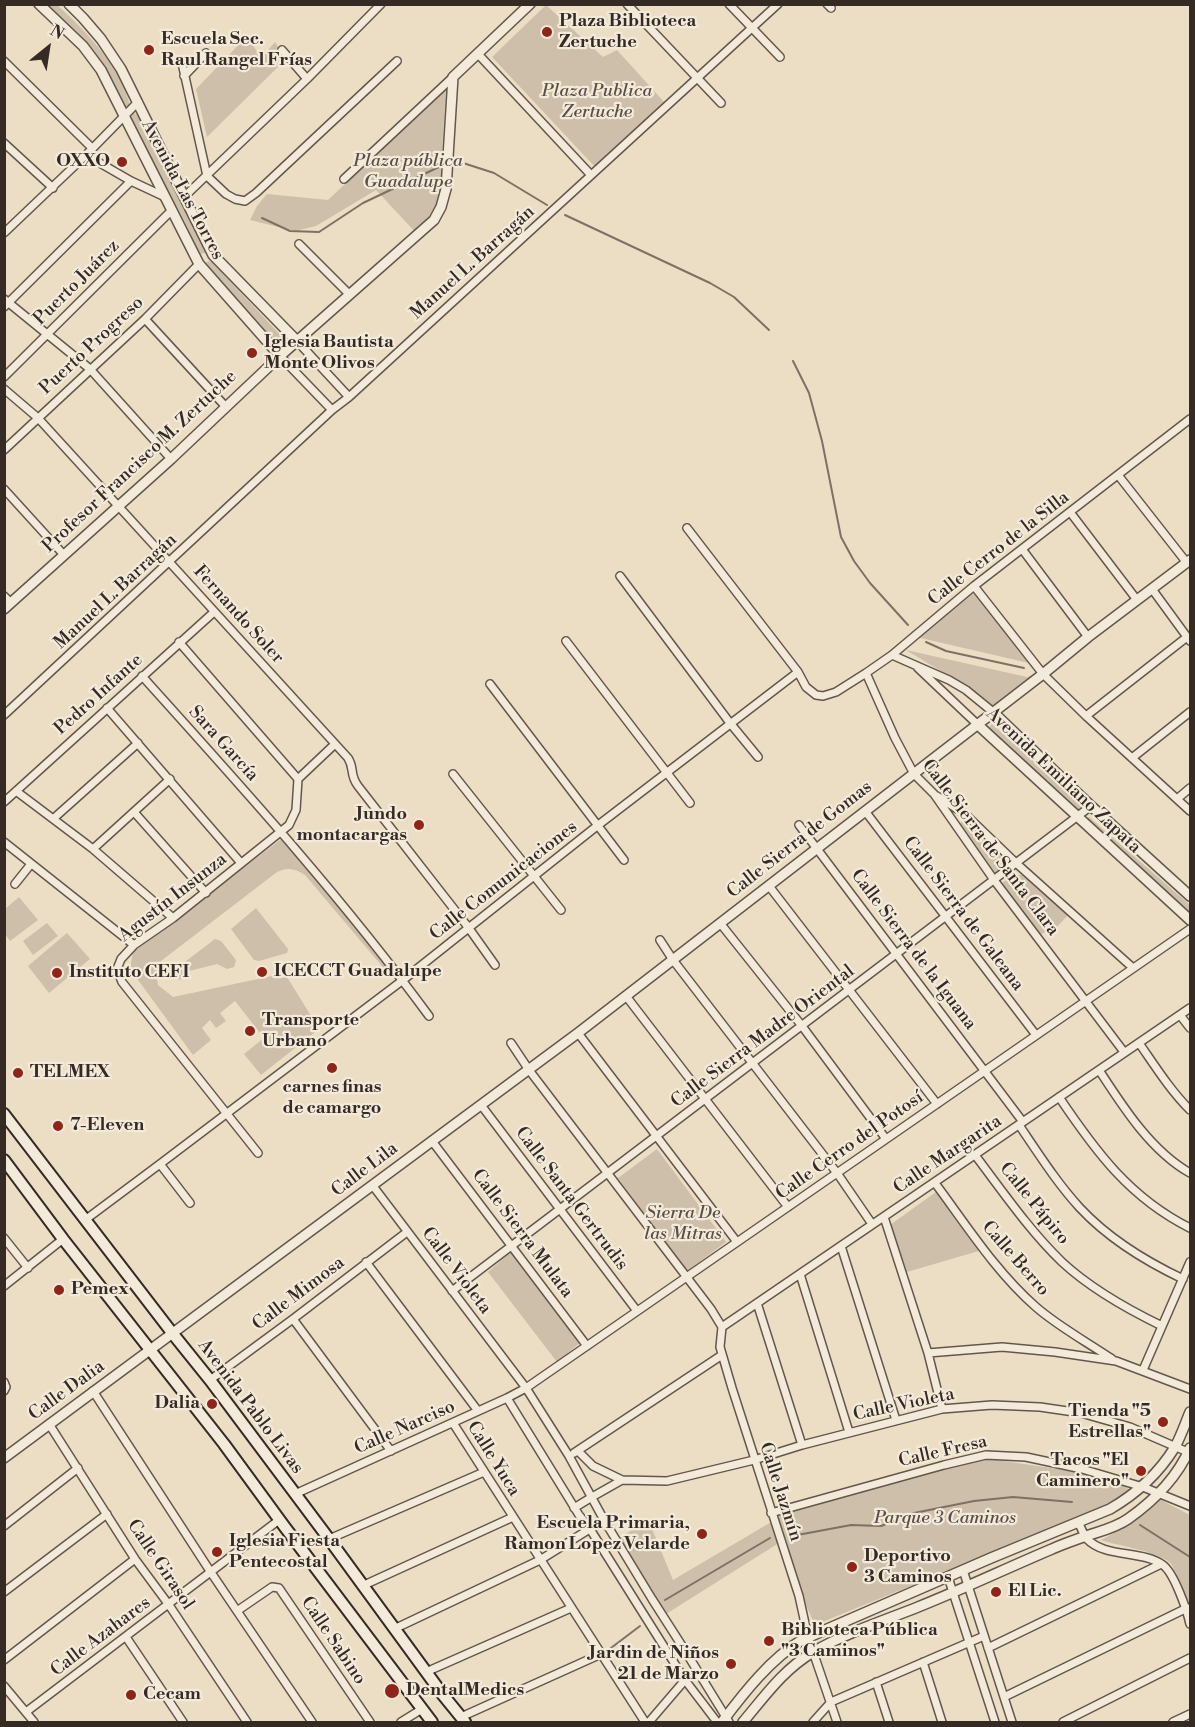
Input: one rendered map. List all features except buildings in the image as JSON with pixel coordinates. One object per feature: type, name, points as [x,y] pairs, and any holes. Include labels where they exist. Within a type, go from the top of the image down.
[{"type":"main road","name":"Avenida Pablo Livas","points":[[4,1114],[210,1380],[463,1720]]},
{"type":"main road","points":[[4,1160],[224,1444],[432,1722]]},
{"type":"street","name":"Avenida Las Torres","points":[[39,4],[94,59],[200,264],[280,356],[332,411]]},
{"type":"street","name":"Avenida Las Torres","points":[[69,4],[111,51],[213,255],[349,397]]},
{"type":"street","points":[[184,197],[381,4]]},
{"type":"street","points":[[344,179],[530,4]]},
{"type":"street","points":[[627,4],[721,103]]},
{"type":"street","points":[[729,4],[780,57]]},
{"type":"street","name":"Manuel L. Barragán","points":[[4,715],[332,411],[778,4]]},
{"type":"street","points":[[282,50],[307,78]]},
{"type":"street","points":[[184,76],[206,53]]},
{"type":"street","points":[[478,54],[591,175]]},
{"type":"street","points":[[4,60],[92,148]]},
{"type":"street","points":[[182,63],[207,176],[226,195],[244,201],[256,193],[397,61]]},
{"type":"street","name":"Profesor Francisco M. Zertuche","points":[[7,603],[118,507],[280,356],[429,225],[438,214],[446,189],[453,77]]},
{"type":"street","points":[[5,231],[53,188],[138,102]]},
{"type":"street","points":[[4,143],[53,188]]},
{"type":"street","points":[[86,155],[163,196]]},
{"type":"street","points":[[131,181],[6,303],[90,369],[171,459]]},
{"type":"street","name":"Puerto Juárez","points":[[4,377],[171,210]]},
{"type":"street","points":[[299,244],[349,294]]},
{"type":"street","name":"Puerto Progreso","points":[[4,450],[145,319],[200,264]]},
{"type":"street","points":[[145,319],[226,407]]},
{"type":"street","name":"Fernando Soler","points":[[4,389],[38,418],[351,762],[353,779],[495,965]]},
{"type":"street","name":"Calle Cerro de la Silla","points":[[798,672],[806,687],[823,696],[836,692],[866,673],[892,655],[974,586],[1191,418]]},
{"type":"street","points":[[1118,475],[1189,562]]},
{"type":"street","points":[[4,489],[64,555]]},
{"type":"street","points":[[1070,512],[1137,600]]},
{"type":"street","points":[[687,528],[798,672]]},
{"type":"street","points":[[1022,549],[1088,637]]},
{"type":"street","name":"Calle Sierra de Gomas","points":[[578,1033],[1088,637],[1189,562]]},
{"type":"street","points":[[620,576],[758,757]]},
{"type":"street","points":[[974,586],[1043,674],[1191,811]]},
{"type":"street","points":[[1086,716],[1189,639],[1152,589]]},
{"type":"street","name":"Pedro Infante","points":[[4,802],[214,612]]},
{"type":"street","points":[[566,641],[690,803]]},
{"type":"street","points":[[179,642],[298,779],[335,744]]},
{"type":"street","name":"Avenida Emiliano Zapata","points":[[892,655],[966,690],[993,712],[1091,806],[1191,896]]},
{"type":"street","name":"Avenida Emiliano Zapata","points":[[914,664],[1191,920]]},
{"type":"street","name":"Calle Comunicaciones","points":[[85,1220],[403,980],[597,826],[798,672]]},
{"type":"street","name":"Calle Sierra de Santa Clara","points":[[866,673],[914,774],[934,794],[994,880],[1124,1052]]},
{"type":"street","name":"Sara García","points":[[142,676],[282,831],[403,980],[429,1016]]},
{"type":"street","points":[[490,684],[624,860]]},
{"type":"street","points":[[107,708],[241,863]]},
{"type":"street","points":[[1132,758],[1191,712]]},
{"type":"street","points":[[53,819],[138,743]]},
{"type":"street","points":[[453,774],[561,910]]},
{"type":"street","points":[[93,849],[170,779]]},
{"type":"street","name":"Agustín Insunza","points":[[258,1153],[118,975],[117,969],[119,963],[134,945],[206,893],[292,821],[296,810],[298,779]]},
{"type":"street","points":[[1177,799],[1191,788]]},
{"type":"street","points":[[16,791],[93,849],[173,918]]},
{"type":"street","points":[[934,794],[965,814],[1133,968]]},
{"type":"street","name":"Calle Sierra Madre Oriental","points":[[452,1291],[1091,806]]},
{"type":"street","name":"Calle Sierra de Galeana","points":[[865,811],[1036,1035]]},
{"type":"street","points":[[134,812],[206,893]]},
{"type":"street","name":"Calle Sierra de la Iguana","points":[[799,825],[986,1070],[1068,1195],[1081,1210],[1139,1257],[1183,1279]]},
{"type":"street","points":[[4,842],[134,945]]},
{"type":"street","points":[[15,884],[32,864]]},
{"type":"street","points":[[769,886],[936,1104]]},
{"type":"street","points":[[720,923],[802,1026],[886,1139]]},
{"type":"street","name":"Calle Cerro del Potosí","points":[[526,1388],[1191,929]]},
{"type":"street","points":[[660,940],[837,1173],[872,1224]]},
{"type":"street","points":[[626,996],[788,1207]]},
{"type":"street","name":"Calle Margarita","points":[[722,1327],[1191,1008]]},
{"type":"street","points":[[1180,1015],[1191,1028]]},
{"type":"street","points":[[578,1033],[737,1242]]},
{"type":"street","name":"Calle Lila","points":[[150,1350],[578,1033]]},
{"type":"street","points":[[511,1043],[529,1070],[711,1309],[722,1327]]},
{"type":"street","points":[[1139,1043],[1161,1075],[1191,1110]]},
{"type":"street","points":[[1099,1070],[1138,1126],[1167,1156],[1191,1173]]},
{"type":"street","points":[[1059,1097],[1090,1142],[1122,1180],[1156,1208],[1191,1228]]},
{"type":"street","name":"Calle Santa Gertrudis","points":[[481,1105],[637,1311]]},
{"type":"street","name":"Calle Sierra Mulata","points":[[432,1141],[587,1346]]},
{"type":"street","name":"Calle Pápiro","points":[[975,1155],[1029,1227],[1062,1262],[1115,1301],[1162,1326]]},
{"type":"street","points":[[160,1164],[190,1203]]},
{"type":"street","name":"Calle Berro","points":[[935,1183],[1011,1282],[1037,1308],[1116,1361]]},
{"type":"street","name":"Calle Violeta","points":[[373,1186],[526,1388],[726,1720]]},
{"type":"street","points":[[884,1216],[928,1353],[942,1409]]},
{"type":"street","name":"Calle Mimosa","points":[[210,1380],[407,1232]]},
{"type":"street","points":[[4,1238],[28,1268]]},
{"type":"street","points":[[4,1286],[63,1239]]},
{"type":"street","points":[[841,1246],[896,1420]]},
{"type":"street","points":[[1143,1370],[1191,1262]]},
{"type":"street","points":[[366,1263],[478,1411]]},
{"type":"street","points":[[800,1274],[849,1432]]},
{"type":"street","points":[[757,1303],[802,1444]]},
{"type":"street","points":[[293,1319],[391,1451]]},
{"type":"street","name":"Calle Jazmín","points":[[722,1327],[720,1347],[722,1355],[799,1596],[808,1637],[837,1722]]},
{"type":"street","points":[[928,1353],[1002,1347],[1055,1352],[1116,1361],[1191,1389]]},
{"type":"street","name":"Calle Dalia","points":[[4,1458],[150,1350]]},
{"type":"street","points":[[569,1456],[722,1355]]},
{"type":"street","name":"Calle Narciso","points":[[295,1494],[526,1388]]},
{"type":"street","points":[[93,1391],[312,1722]]},
{"type":"street","points":[[507,1398],[574,1509],[590,1529],[685,1680],[717,1722]]},
{"type":"street","name":"Calle Violeta","points":[[578,1451],[593,1466],[622,1480],[667,1481],[942,1409],[992,1405],[1040,1407],[1081,1413],[1130,1427],[1190,1451]]},
{"type":"street","points":[[726,1720],[771,1664],[791,1646],[963,1570],[1110,1509],[1143,1487],[1159,1469],[1175,1446],[1191,1412]]},
{"type":"street","name":"Calle Yuca","points":[[453,1422],[540,1560],[647,1722]]},
{"type":"street","name":"Calle Girasol","points":[[49,1424],[135,1559],[169,1605],[247,1722]]},
{"type":"street","points":[[743,1722],[772,1686],[814,1652],[853,1633],[1085,1536],[1115,1526],[1160,1493],[1180,1469],[1190,1451]]},
{"type":"street","name":"Calle Fresa","points":[[771,1513],[986,1455],[1026,1457],[1091,1471],[1143,1487],[1191,1506]]},
{"type":"street","points":[[4,1526],[78,1468]]},
{"type":"street","points":[[329,1539],[484,1472]]},
{"type":"street","points":[[574,1509],[622,1480]]},
{"type":"street","points":[[4,1592],[107,1514]]},
{"type":"street","points":[[362,1586],[513,1517]]},
{"type":"street","name":"Calle Azahares","points":[[27,1712],[279,1520]]},
{"type":"street","points":[[394,1629],[540,1560],[604,1520]]},
{"type":"street","points":[[1078,1522],[1085,1536],[1092,1543],[1161,1563],[1168,1571],[1187,1608],[1191,1624]]},
{"type":"street","points":[[4,1660],[135,1559]]},
{"type":"street","points":[[988,1648],[1161,1563]]},
{"type":"street","points":[[963,1570],[1012,1722]]},
{"type":"street","points":[[948,1577],[995,1722]]},
{"type":"street","name":"Calle Sabino","points":[[237,1611],[272,1587],[279,1588],[370,1722]]},
{"type":"street","points":[[426,1672],[572,1608]]},
{"type":"street","points":[[1004,1697],[1187,1608]]},
{"type":"street","points":[[813,1722],[831,1702],[984,1636]]},
{"type":"street","points":[[126,1637],[183,1722]]},
{"type":"street","points":[[463,1720],[601,1654]]},
{"type":"street","points":[[1063,1722],[1191,1658]]},
{"type":"street","points":[[923,1662],[942,1722]]},
{"type":"street","points":[[647,1722],[685,1680]]},
{"type":"street","points":[[876,1682],[889,1722]]},
{"type":"street","points":[[4,1686],[34,1722]]},
{"type":"street","points":[[401,1722],[422,1709]]},
{"type":"street","points":[[1173,1722],[1191,1714]]},
{"type":"green space","points":[[43,5],[57,5],[90,38],[111,64],[126,92],[130,106],[122,106],[105,66],[87,45]]},
{"type":"green space","name":"Plaza Publica Zertuche","points":[[546,5],[603,57],[617,50],[664,102],[595,167],[492,57]]},
{"type":"green space","points":[[247,36],[261,58],[275,42],[286,59],[207,137],[196,89]]},
{"type":"green space","name":"Plaza pública Guadalupe","points":[[446,89],[441,166],[445,196],[434,220],[418,235],[376,190],[316,226],[295,231],[250,220],[257,206],[267,194],[328,200]]},
{"type":"green space","points":[[134,113],[139,116],[207,250],[205,253],[200,254],[129,119]]},
{"type":"green space","points":[[209,261],[285,340],[280,347],[275,345],[206,267],[205,263]]},
{"type":"green space","points":[[972,594],[976,595],[1030,652],[1033,664],[912,636]]},
{"type":"green space","points":[[906,650],[1027,677],[1039,673],[996,708],[959,682]]},
{"type":"green space","points":[[992,724],[1087,807],[1075,817],[983,733]]},
{"type":"green space","points":[[1089,817],[1190,905],[1190,920],[1083,824]]},
{"type":"green space","points":[[963,821],[1012,866],[994,877],[956,826]]},
{"type":"green space","points":[[284,837],[395,976],[392,978],[305,875],[291,869],[277,872],[161,961],[157,976],[158,985],[173,997],[272,976],[287,977],[319,1029],[261,1075],[244,1054],[264,1038],[235,1001],[220,1013],[226,1021],[216,1028],[210,1020],[202,1028],[211,1040],[193,1055],[130,969],[133,952]]},
{"type":"green space","points":[[1022,875],[1068,915],[1056,928],[1041,934],[1002,890],[1003,882]]},
{"type":"green space","points":[[19,897],[38,920],[10,941],[5,934],[5,909]]},
{"type":"green space","points":[[256,908],[288,949],[287,953],[259,961],[254,960],[231,929]]},
{"type":"green space","points":[[47,923],[58,936],[33,955],[23,941]]},
{"type":"green space","points":[[67,933],[90,959],[49,993],[28,966]]},
{"type":"green space","points":[[215,939],[221,941],[236,960],[234,967],[227,969],[217,964],[185,972],[180,980],[173,977],[173,971]]},
{"type":"green space","name":"Sierra De las Mitras","points":[[657,1149],[726,1242],[687,1271],[618,1178]]},
{"type":"green space","points":[[936,1192],[955,1213],[982,1250],[907,1272],[890,1225]]},
{"type":"green space","points":[[511,1252],[580,1343],[557,1362],[488,1272]]},
{"type":"green space","name":"Parque 3 Caminos","points":[[986,1460],[1047,1467],[1088,1475],[1120,1484],[1130,1490],[1084,1515],[815,1625],[782,1541],[666,1614],[617,1540],[648,1519],[673,1580],[773,1521],[776,1514],[973,1461]]},
{"type":"green space","points":[[1159,1499],[1190,1515],[1190,1611],[1172,1565],[1167,1560],[1101,1540],[1131,1524]]},
{"type":"waterway","points":[[460,162],[494,173],[547,205]]},
{"type":"waterway","points":[[262,218],[290,231],[319,232],[363,203],[441,166]]},
{"type":"waterway","points":[[565,215],[710,283],[734,297],[769,330]]},
{"type":"waterway","points":[[793,361],[809,393],[822,441],[841,537],[854,561],[870,583],[908,625]]},
{"type":"waterway","points":[[926,642],[946,651],[1024,668]]},
{"type":"waterway","points":[[792,1536],[851,1525],[881,1526],[914,1513],[974,1501],[1013,1497],[1072,1502]]},
{"type":"waterway","points":[[1140,1525],[1190,1557]]},
{"type":"waterway","points":[[665,1600],[770,1538]]},
{"type":"waterway","points":[[607,1651],[640,1626]]},
{"type":"place","name":"Plaza Biblioteca Zertuche","points":[[547,32]]},
{"type":"place","name":"Escuela Sec. Raul Rangel Frías","points":[[149,50]]},
{"type":"place","name":"OXXO","points":[[122,162]]},
{"type":"place","name":"Iglesia Bautista Monte Olivos","points":[[252,353]]},
{"type":"place","name":"Jundo montacargas","points":[[419,825]]},
{"type":"place","name":"ICECCT Guadalupe","points":[[262,972]]},
{"type":"place","name":"Instituto CEFI","points":[[57,973]]},
{"type":"place","name":"Transporte Urbano","points":[[250,1031]]},
{"type":"place","name":"carnes finas de camargo","points":[[332,1068]]},
{"type":"place","name":"TELMEX","points":[[18,1073]]},
{"type":"place","name":"7-Eleven","points":[[58,1126]]},
{"type":"place","name":"Pemex","points":[[59,1290]]},
{"type":"place","name":"Dalia","points":[[212,1404]]},
{"type":"place","name":"Tienda \"5 Estrellas\"","points":[[1163,1422]]},
{"type":"place","name":"Tacos \"El Caminero\"","points":[[1141,1471]]},
{"type":"place","name":"Escuela Primaria, Ramon Lopez Velarde","points":[[702,1534]]},
{"type":"place","name":"Iglesia Fiesta Pentecostal","points":[[217,1552]]},
{"type":"place","name":"Deportivo 3 Caminos","points":[[852,1567]]},
{"type":"place","name":"El Lic.","points":[[996,1592]]},
{"type":"place","name":"Biblioteca Pública \"3 Caminos\"","points":[[769,1641]]},
{"type":"place","name":"Jardin de Niños 21 de Marzo","points":[[731,1664]]},
{"type":"place","name":"DentalMedics","points":[[392,1691]]},
{"type":"place","name":"Cecam","points":[[131,1695]]}]
